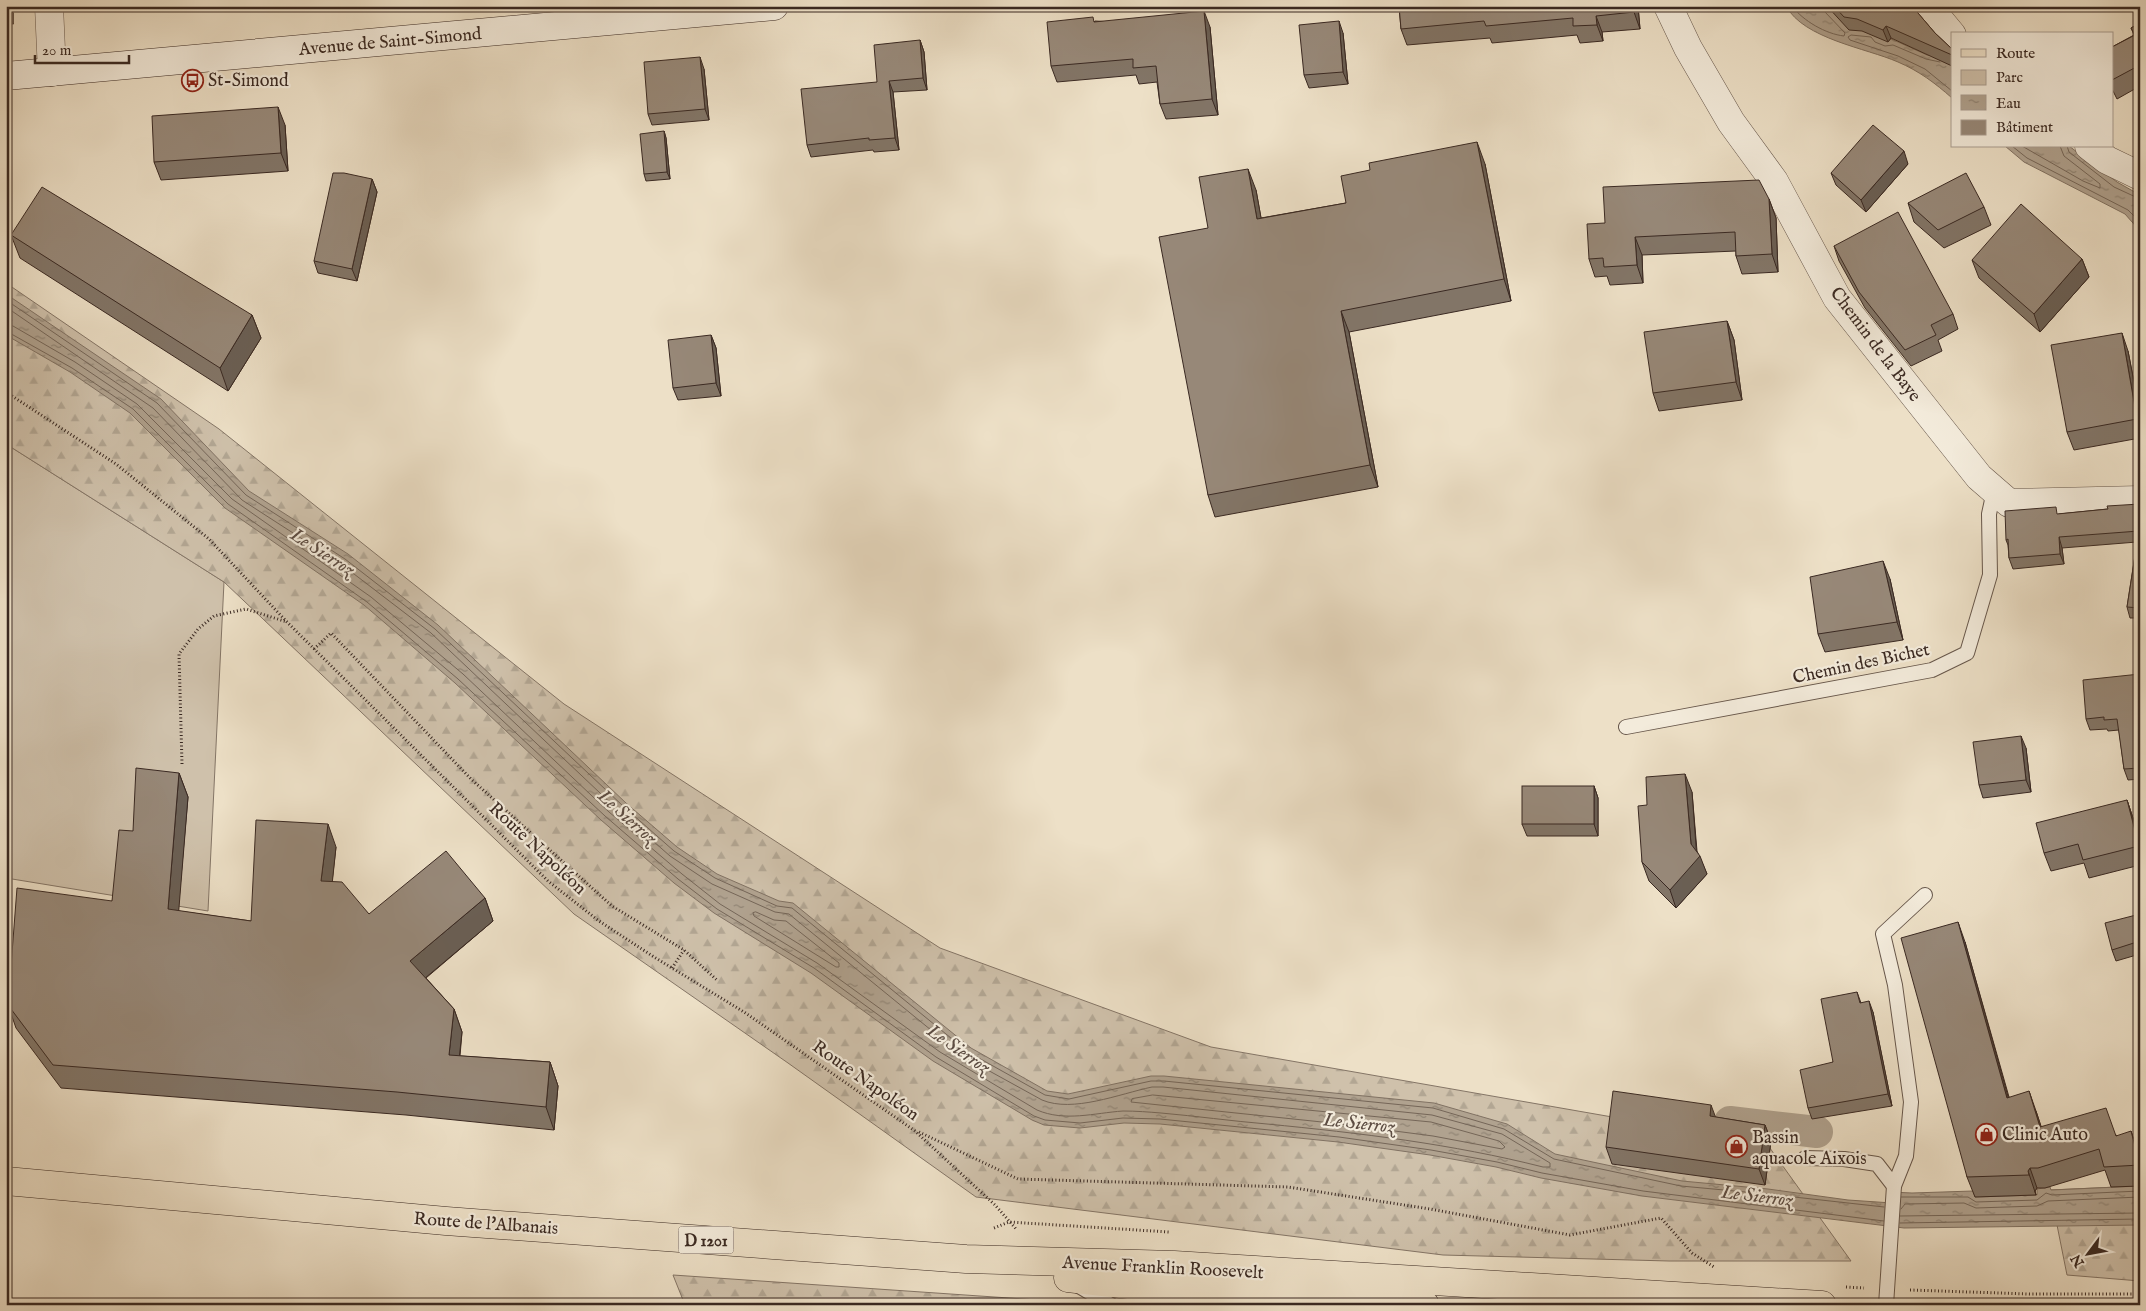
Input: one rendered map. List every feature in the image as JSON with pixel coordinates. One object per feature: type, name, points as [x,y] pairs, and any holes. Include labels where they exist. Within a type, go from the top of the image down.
[{"type":"main road","name":"Route de l'Albanais","points":[[6,1181],[446,1221],[966,1259]]},
{"type":"main road","name":"Avenue Franklin Roosevelt","points":[[966,1259],[1065,1278],[1192,1292],[1425,1305]]},
{"type":"main road","name":"Avenue Franklin Roosevelt","points":[[966,1259],[1192,1292],[1822,1305]]},
{"type":"street","points":[[49,6],[52,72]]},
{"type":"street","name":"Avenue de Saint-Simond","points":[[6,76],[640,12],[774,6]]},
{"type":"street","name":"Chemin de la Baye","points":[[1668,6],[1688,48],[1731,122],[1774,181],[1837,298],[1980,477],[2009,503],[2140,500]]},
{"type":"street","points":[[1928,6],[1951,34]]},
{"type":"street","points":[[2092,148],[2107,160],[2140,176]]},
{"type":"lane","name":"Chemin des Bichet","points":[[1626,727],[1932,670],[1967,652],[1990,575],[1989,514],[1994,491]]},
{"type":"lane","points":[[1886,1305],[1894,1186],[1906,1156],[1911,1102],[1895,985],[1883,934],[1925,895]]},
{"type":"lane","points":[[1806,1158],[1844,1159],[1877,1164],[1894,1186]]},
{"type":"lane","points":[[1065,1278],[1111,1305]]},
{"type":"path","points":[[6,392],[116,464],[209,539],[287,622]]},
{"type":"path","name":"Route Napoléon","points":[[182,764],[179,654],[198,629],[214,616],[246,609],[287,622],[548,881],[599,920],[744,1012],[915,1131],[994,1205],[1009,1222]]},
{"type":"path","points":[[314,649],[331,633],[471,778],[605,900],[684,950],[718,981]]},
{"type":"path","points":[[672,968],[684,950]]},
{"type":"path","points":[[915,1131],[1018,1179],[1288,1188],[1430,1209],[1570,1235],[1661,1218],[1692,1253],[1720,1271]]},
{"type":"green space","points":[[6,283],[219,429],[564,704],[940,948],[1211,1047],[1767,1144],[1851,1261],[1669,1261],[1443,1255],[976,1197],[574,914],[224,582],[6,444]]},
{"type":"green space","points":[[6,444],[224,582],[208,911],[6,878]]},
{"type":"green space","points":[[2140,1186],[2140,1281],[2067,1275],[2050,1190]]},
{"type":"green space","points":[[673,1275],[1038,1300],[1049,1305],[685,1305]]},
{"type":"water","points":[[1786,6],[1827,6],[1878,33],[1927,55],[1942,57],[1951,65],[1951,97],[1913,69],[1885,57],[1821,35],[1795,17]]},
{"type":"water","points":[[2007,148],[2072,148],[2117,182],[2140,195],[2140,231],[2125,214],[2024,162]]},
{"type":"water","name":"Le Sierroz","points":[[6,294],[161,399],[249,491],[348,554],[438,625],[626,803],[677,847],[717,874],[779,901],[793,903],[971,1048],[1047,1091],[1068,1094],[1151,1076],[1164,1076],[1434,1103],[1507,1124],[1555,1154],[1682,1181],[1768,1189],[1848,1200],[1892,1203],[1890,1192],[1973,1191],[1975,1197],[2037,1195],[2037,1189],[2050,1187],[2051,1190],[2140,1186],[2140,1225],[1904,1228],[1642,1196],[1541,1178],[1496,1167],[1430,1155],[1338,1142],[1160,1124],[1124,1123],[1080,1128],[1044,1125],[1032,1120],[933,1061],[811,973],[714,913],[674,883],[601,820],[455,683],[364,605],[225,508],[130,413],[70,372],[6,335]]},
{"type":"building","points":[[1399,6],[1633,6],[1634,12],[1596,16],[1597,25],[1573,26],[1573,18],[1486,26],[1484,21],[1401,29]]},
{"type":"building","points":[[1834,6],[1912,6],[1951,48],[1951,55],[1886,26],[1883,30],[1857,19],[1844,17]]},
{"type":"building","points":[[1204,11],[1212,99],[1160,104],[1156,66],[1133,68],[1133,59],[1051,66],[1047,22],[1093,17],[1094,22]]},
{"type":"building","points":[[1339,21],[1343,72],[1304,75],[1299,25]]},
{"type":"building","points":[[2140,23],[2140,65],[2114,79],[2114,46],[2135,35],[2131,28]]},
{"type":"building","points":[[920,40],[923,78],[889,81],[895,138],[869,140],[869,138],[807,145],[801,89],[877,82],[874,45]]},
{"type":"building","points":[[700,57],[705,109],[648,114],[644,62]]},
{"type":"building","points":[[278,107],[281,153],[154,162],[152,116]]},
{"type":"building","points":[[1873,125],[1904,151],[1861,200],[1831,173]]},
{"type":"building","points":[[664,131],[667,172],[644,174],[640,134]]},
{"type":"building","points":[[1477,142],[1504,279],[1341,311],[1370,465],[1208,495],[1159,237],[1208,228],[1199,177],[1248,169],[1257,219],[1346,203],[1341,176],[1370,170],[1369,163]]},
{"type":"building","points":[[333,173],[344,173],[372,179],[352,269],[314,261]]},
{"type":"building","points":[[1966,173],[1984,207],[1938,230],[1908,203]]},
{"type":"building","points":[[1759,180],[1769,199],[1772,254],[1736,256],[1735,232],[1635,237],[1637,265],[1604,267],[1603,258],[1589,259],[1587,224],[1605,223],[1603,187]]},
{"type":"building","points":[[42,187],[252,315],[220,368],[11,235]]},
{"type":"building","points":[[2021,204],[2082,259],[2034,314],[1972,260]]},
{"type":"building","points":[[1898,212],[1953,314],[1931,325],[1936,335],[1905,350],[1859,292],[1834,246]]},
{"type":"building","points":[[1727,321],[1736,382],[1653,393],[1644,332]]},
{"type":"building","points":[[2122,333],[2137,419],[2067,432],[2051,345]]},
{"type":"building","points":[[711,335],[716,383],[673,388],[668,340]]},
{"type":"building","points":[[2140,504],[2140,608],[2127,607],[2139,531],[2059,537],[2060,554],[2009,558],[2005,511],[2056,507],[2057,514],[2108,509],[2107,506]]},
{"type":"building","points":[[1883,561],[1897,622],[1818,634],[1810,577]]},
{"type":"building","points":[[2140,674],[2140,768],[2124,769],[2117,719],[2104,720],[2104,717],[2086,719],[2083,680]]},
{"type":"building","points":[[2021,736],[2026,780],[1979,785],[1973,742]]},
{"type":"building","points":[[136,768],[179,773],[168,909],[251,921],[256,820],[328,824],[321,881],[342,882],[369,914],[446,851],[485,898],[410,961],[454,1009],[449,1055],[550,1062],[546,1107],[397,1092],[53,1065],[8,1005],[17,888],[112,901],[119,830],[133,831]]},
{"type":"building","points":[[1685,774],[1691,844],[1700,856],[1670,890],[1642,862],[1638,806],[1647,805],[1646,777]]},
{"type":"building","points":[[1522,786],[1594,786],[1594,824],[1522,824]]},
{"type":"building","points":[[2127,800],[2139,846],[2083,860],[2078,844],[2044,853],[2036,823]]},
{"type":"building","points":[[2140,914],[2140,941],[2112,950],[2105,923]]},
{"type":"building","points":[[1958,922],[2007,1098],[2029,1091],[2040,1127],[2106,1108],[2116,1136],[2131,1131],[2140,1165],[2104,1167],[2099,1149],[2038,1168],[2030,1168],[2028,1171],[2029,1175],[1967,1177],[1901,938]]},
{"type":"building","points":[[1857,992],[1860,1003],[1869,1001],[1888,1094],[1808,1108],[1800,1070],[1833,1062],[1821,999]]},
{"type":"building","points":[[1613,1091],[1711,1105],[1710,1116],[1765,1125],[1759,1169],[1606,1147]]},
{"type":"waterway","points":[[1730,1122],[1817,1132]]},
{"type":"place","name":"St-Simond","points":[[192,80]]},
{"type":"place","name":"Clinic Auto","points":[[1986,1134]]},
{"type":"place","name":"Bassin aquacole Aixois","points":[[1736,1147]]}]
